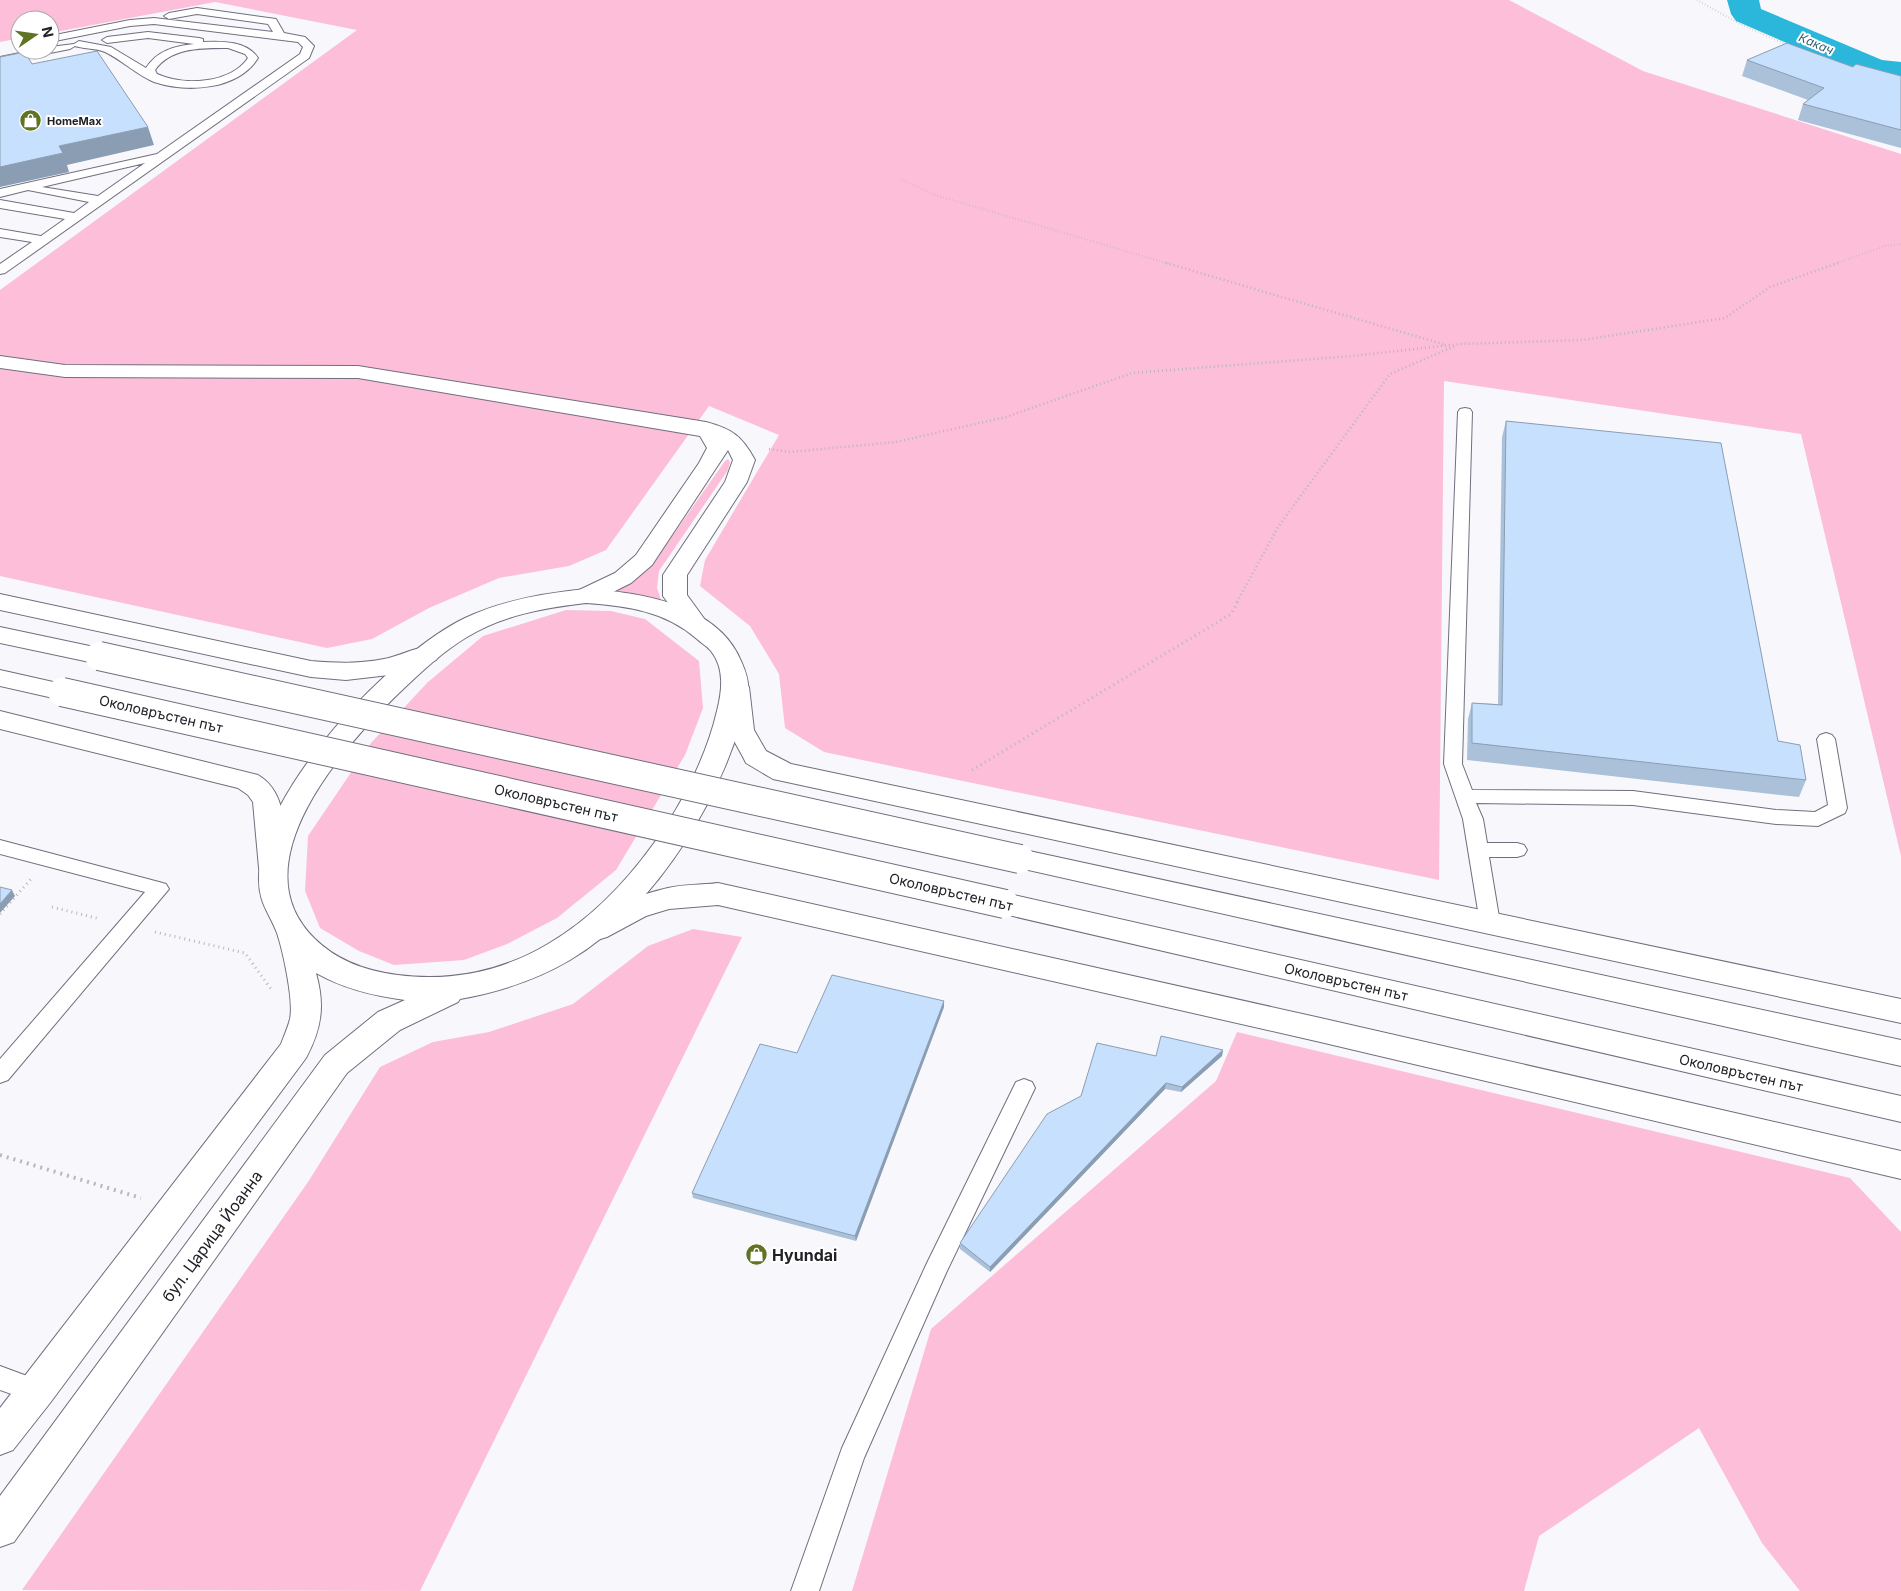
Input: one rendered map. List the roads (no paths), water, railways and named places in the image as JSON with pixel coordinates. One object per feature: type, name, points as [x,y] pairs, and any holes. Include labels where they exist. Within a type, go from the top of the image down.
[{"type":"main road","points":[[0,362],[65,371],[358,372],[718,432],[736,445],[744,460],[736,482],[675,575],[675,596],[696,624],[723,649],[736,683],[741,730],[756,757],[783,772],[1901,1011]]},
{"type":"main road","points":[[586,596],[623,578],[644,560],[710,463],[718,448],[714,437],[706,429]]},
{"type":"main road","points":[[273,868],[292,810],[316,770],[338,741],[383,694],[427,654],[459,631],[490,616],[521,605],[553,599],[586,596],[621,598],[656,605],[696,624]]},
{"type":"main road","points":[[0,602],[311,669],[346,672],[389,666],[427,654]]},
{"type":"main road","points":[[0,635],[1901,1054]]},
{"type":"main road","name":"Околовръстен път","points":[[0,678],[1005,904],[1901,1109]]},
{"type":"main road","points":[[584,935],[623,897],[665,849],[701,791],[715,764],[725,734],[736,683]]},
{"type":"main road","points":[[0,720],[245,780],[256,786],[264,796],[267,808],[276,902],[291,931],[306,992],[306,1018],[295,1049],[37,1391],[0,1437]]},
{"type":"main road","points":[[291,931],[312,955],[336,971],[371,982],[413,990],[462,987],[514,974],[560,952],[584,935],[636,908],[669,898],[718,894],[1326,1031],[1901,1165]]},
{"type":"main road","name":"бул. Царица Йоанна","points":[[0,1528],[336,1064],[389,1021],[462,987]]},
{"type":"lane","points":[[0,270],[6,260],[44,240],[305,56],[309,46],[301,39],[176,22],[130,23],[60,37]]},
{"type":"lane","points":[[0,60],[79,44],[121,37],[148,35],[229,45],[249,52],[253,58],[250,65],[234,75],[218,80],[195,84],[169,83],[157,79],[107,49],[79,44]]},
{"type":"lane","points":[[157,79],[150,70],[154,63],[170,53],[202,45],[229,45]]},
{"type":"lane","points":[[0,193],[164,156]]},
{"type":"lane","points":[[80,174],[122,184]]},
{"type":"lane","points":[[24,187],[100,200]]},
{"type":"lane","points":[[0,204],[77,216]]},
{"type":"lane","points":[[0,233],[44,240]]},
{"type":"lane","points":[[1465,412],[1452,764],[1473,819],[1490,923]]},
{"type":"lane","points":[[1464,796],[1633,798],[1776,818],[1818,819],[1838,808],[1826,739]]},
{"type":"lane","points":[[0,847],[159,889],[0,1074]]},
{"type":"lane","points":[[1478,850],[1517,850]]},
{"type":"lane","points":[[805,1591],[851,1457],[935,1270],[1024,1088]]},
{"type":"lane","points":[[0,1378],[37,1391]]},
{"type":"waterway","name":"Какач","points":[[1743,0],[1747,14],[1875,69],[1901,72]]},
{"type":"place","name":"HomeMax","points":[[31,121]]},
{"type":"place","name":"Hyundai","points":[[756,1255]]}]
